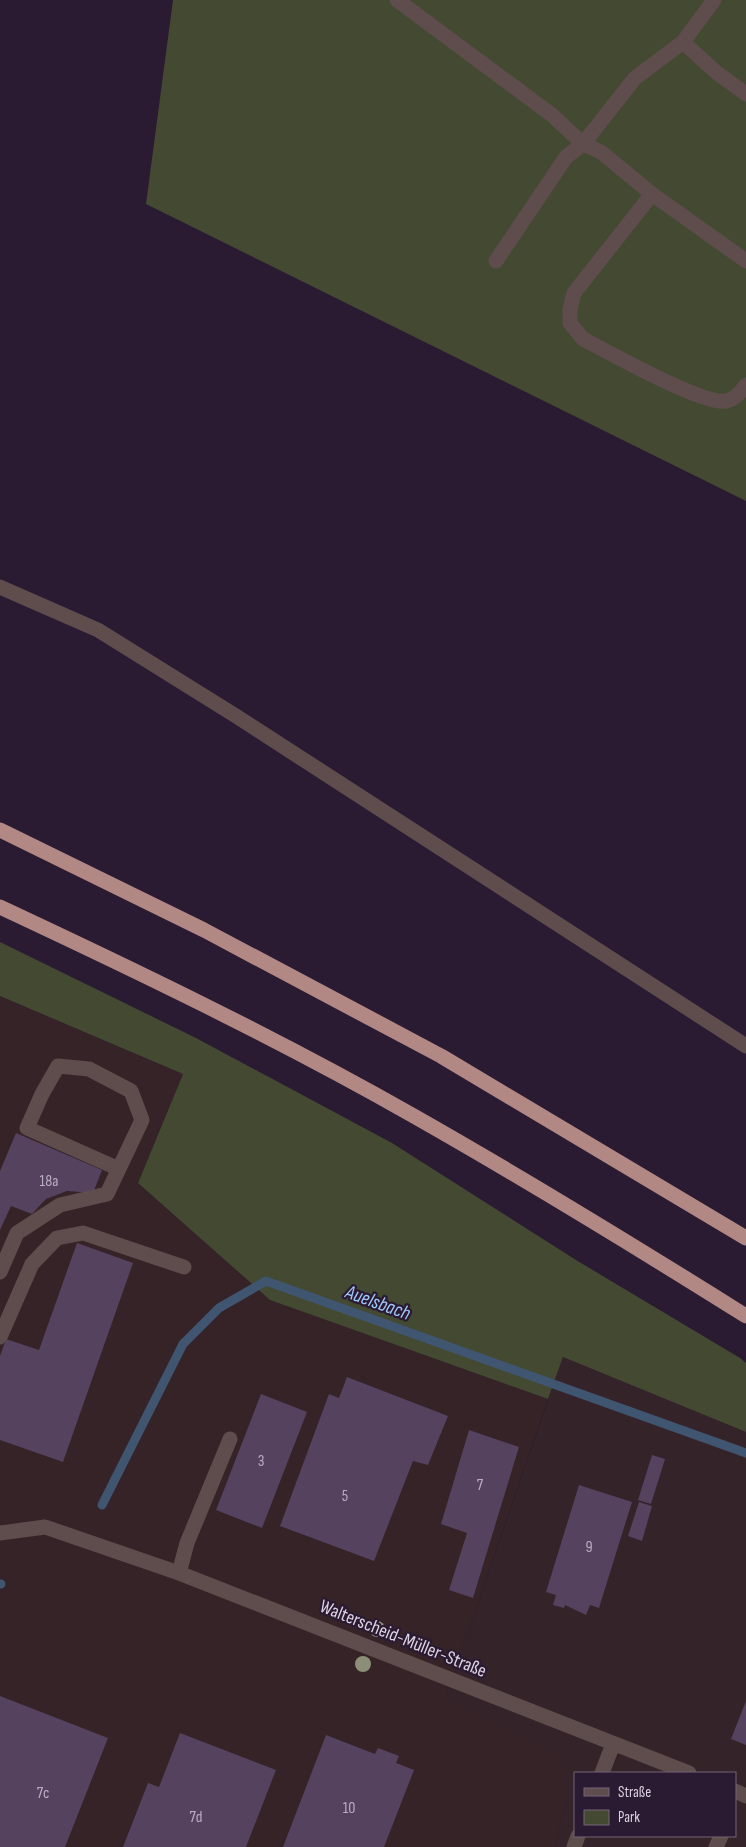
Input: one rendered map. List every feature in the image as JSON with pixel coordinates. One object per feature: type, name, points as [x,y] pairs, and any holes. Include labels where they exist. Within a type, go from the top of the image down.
[{"type":"highway","points":[[0,830],[204,930],[441,1056],[746,1238]]},
{"type":"highway","points":[[0,907],[175,989],[412,1115],[646,1253],[746,1316]]},
{"type":"street","points":[[397,0],[552,116],[582,144],[601,152],[652,194],[746,261]]},
{"type":"street","points":[[496,261],[566,157],[582,144],[636,78],[683,42],[714,0]]},
{"type":"street","points":[[683,42],[716,73],[746,94]]},
{"type":"street","points":[[652,194],[574,293],[570,309],[570,323],[583,339],[701,399],[726,402],[741,392],[746,385]]},
{"type":"street","points":[[0,587],[98,630],[236,716],[746,1046]]},
{"type":"street","points":[[0,1272],[17,1233],[60,1205],[107,1194],[119,1170],[142,1120],[131,1091],[89,1069],[58,1066],[42,1094],[27,1128],[119,1170]]},
{"type":"street","points":[[0,1338],[32,1264],[57,1238],[83,1233],[184,1267]]},
{"type":"street","points":[[179,1573],[187,1543],[230,1439]]},
{"type":"street","name":"Walterscheid-Müller-Straße","points":[[0,1533],[45,1527],[179,1573],[686,1772]]},
{"type":"street","points":[[602,1772],[613,1744]]},
{"type":"shaded area","points":[[0,996],[183,1074],[138,1183],[270,1300],[548,1399],[444,1702],[560,1753],[568,1799],[554,1847],[0,1847]]},
{"type":"shaded area","points":[[563,1357],[746,1432],[746,1847],[554,1847],[568,1799],[444,1702]]},
{"type":"green space","points":[[173,0],[746,0],[746,501],[146,204]]},
{"type":"green space","points":[[0,942],[196,1038],[392,1143],[576,1260],[740,1358],[746,1363],[746,1432],[563,1357],[548,1399],[270,1300],[138,1183],[183,1074],[0,996]]},
{"type":"building","points":[[16,1133],[102,1170],[93,1193],[67,1191],[46,1199],[32,1214],[11,1206],[0,1230],[0,1171]]},
{"type":"building","points":[[77,1243],[133,1263],[63,1462],[0,1440],[0,1356],[6,1339],[39,1350]]},
{"type":"building","points":[[347,1377],[448,1416],[428,1465],[413,1461],[374,1561],[280,1526],[329,1394],[339,1398]]},
{"type":"building","points":[[261,1394],[307,1412],[262,1528],[216,1510]]},
{"type":"building","points":[[469,1430],[519,1447],[473,1598],[449,1590],[467,1533],[441,1524]]},
{"type":"building","points":[[652,1455],[665,1459],[651,1504],[638,1500]]},
{"type":"building","points":[[579,1485],[632,1502],[599,1608],[590,1605],[586,1615],[565,1605],[564,1608],[553,1605],[556,1595],[546,1592]]},
{"type":"building","points":[[639,1502],[652,1506],[642,1541],[628,1536]]},
{"type":"building","points":[[0,1696],[108,1738],[65,1847],[0,1847]]},
{"type":"building","points":[[746,1701],[746,1745],[731,1739]]},
{"type":"building","points":[[180,1733],[276,1770],[246,1847],[123,1847],[148,1783],[159,1787]]},
{"type":"building","points":[[326,1735],[375,1754],[378,1748],[399,1756],[396,1763],[414,1770],[384,1847],[283,1847]]},
{"type":"waterway","name":"Auelsbach","points":[[102,1505],[183,1344],[219,1308],[266,1281],[746,1453]]}]
